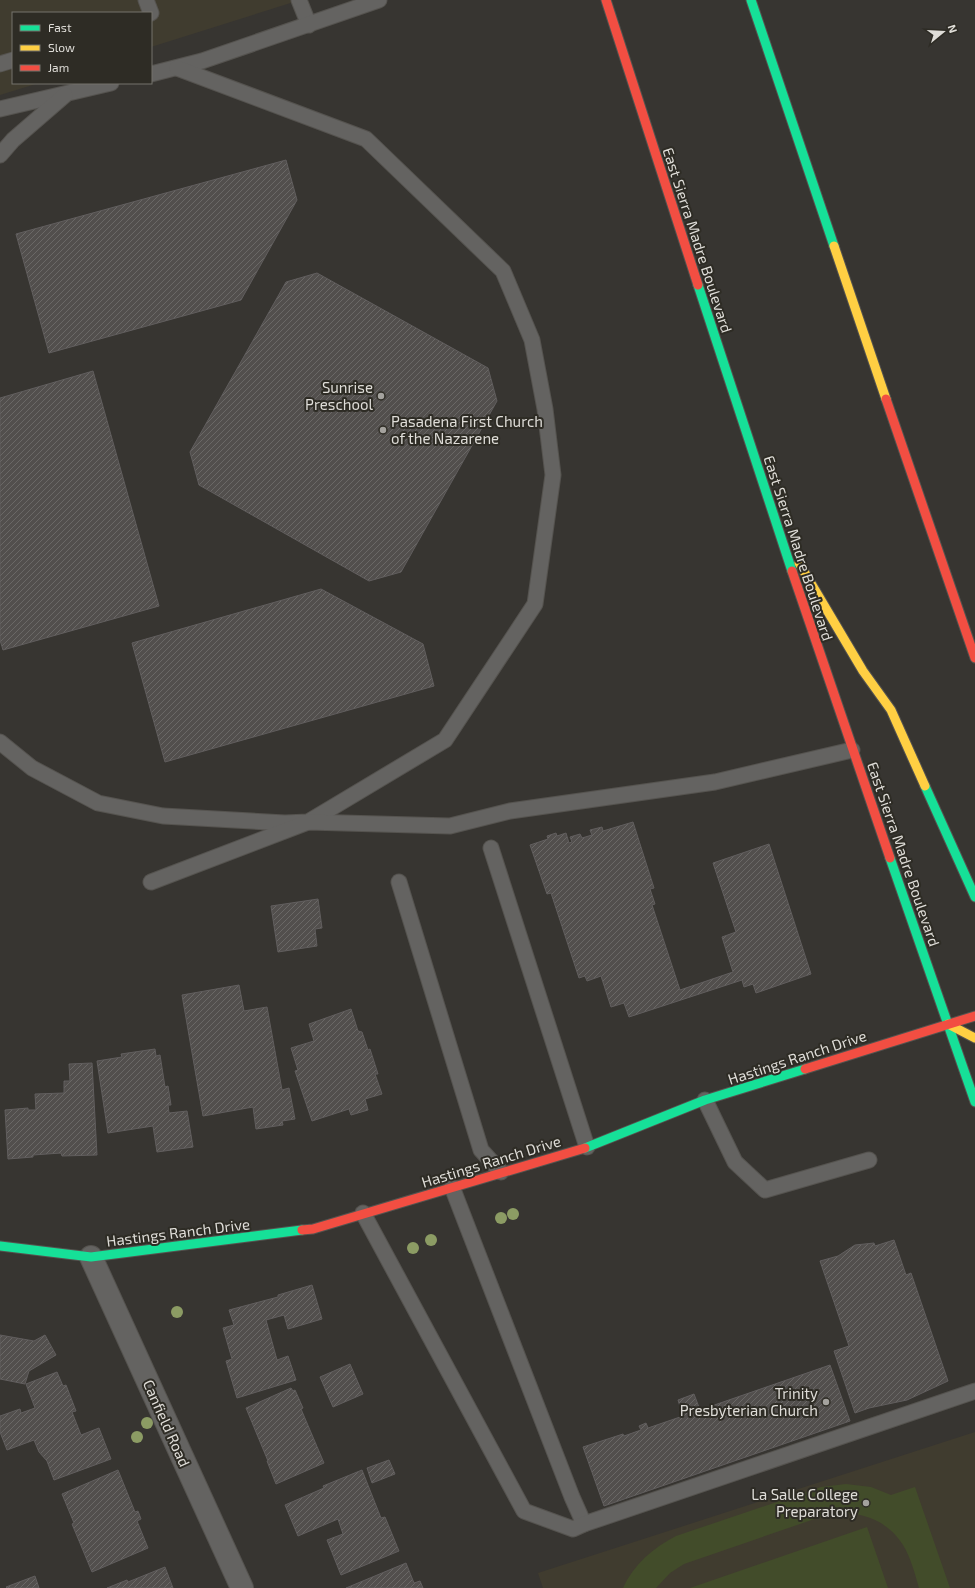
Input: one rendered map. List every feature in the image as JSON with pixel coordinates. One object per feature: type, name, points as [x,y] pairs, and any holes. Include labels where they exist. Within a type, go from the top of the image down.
[{"type":"main road","name":"East Sierra Madre Boulevard","points":[[606,0],[776,524],[852,750],[975,1102]]},
{"type":"main road","points":[[751,0],[975,658]]},
{"type":"main road","points":[[776,524],[862,672],[892,710],[975,897]]},
{"type":"main road","name":"Hastings Ranch Drive","points":[[0,1246],[91,1257],[313,1229],[587,1147],[706,1100],[975,1016]]},
{"type":"main road","points":[[948,1024],[975,1038]]},
{"type":"street","name":"Canfield Road","points":[[91,1257],[242,1588]]},
{"type":"lane","points":[[146,0],[150,12]]},
{"type":"lane","points":[[299,0],[309,25]]},
{"type":"lane","points":[[152,74],[202,61],[379,0]]},
{"type":"lane","points":[[0,64],[12,60]]},
{"type":"lane","points":[[151,882],[308,822],[445,740],[535,604],[553,475],[546,409],[532,340],[503,271],[366,139],[177,68]]},
{"type":"lane","points":[[0,109],[107,84]]},
{"type":"lane","points":[[0,155],[13,140],[68,93]]},
{"type":"lane","points":[[0,742],[32,768],[98,803],[163,816],[285,823],[308,822],[450,826],[510,811],[715,782],[852,750]]},
{"type":"lane","points":[[491,848],[587,1147]]},
{"type":"lane","points":[[399,882],[481,1150],[500,1172]]},
{"type":"lane","points":[[706,1100],[735,1162],[765,1190],[869,1160]]},
{"type":"lane","points":[[452,1187],[572,1497],[584,1524]]},
{"type":"lane","points":[[363,1213],[524,1511],[573,1529],[975,1391]]},
{"type":"shaded area","points":[[0,0],[300,0],[152,47],[152,12],[12,12],[12,84],[36,84],[0,95]]},
{"type":"shaded area","name":"La Salle College Preparatory","points":[[975,1432],[975,1588],[543,1588],[538,1573]]},
{"type":"green space","points":[[846,1484],[871,1487],[891,1495],[915,1487],[950,1588],[919,1588],[906,1550],[889,1529],[871,1518],[861,1515],[840,1513],[829,1514],[684,1564],[670,1573],[656,1588],[623,1588],[633,1571],[652,1551],[676,1536],[821,1487]]},
{"type":"green space","points":[[867,1527],[888,1588],[690,1588]]},
{"type":"building","points":[[286,160],[297,200],[241,300],[49,353],[16,234]]},
{"type":"building","points":[[317,273],[488,368],[497,401],[401,572],[369,581],[199,485],[190,452],[286,282]]},
{"type":"building","points":[[93,371],[159,606],[3,650],[0,640],[0,398]]},
{"type":"building","points":[[321,589],[423,644],[434,686],[165,762],[132,643]]},
{"type":"building","points":[[633,822],[654,888],[650,889],[655,904],[652,905],[680,990],[733,972],[722,937],[736,932],[713,863],[769,844],[811,974],[756,993],[753,984],[744,987],[742,980],[629,1017],[624,1003],[611,1007],[601,976],[587,981],[585,976],[579,978],[551,893],[547,894],[530,845],[548,839],[547,836],[556,833],[557,836],[566,833],[569,843],[572,842],[570,837],[580,834],[582,838],[592,835],[590,830],[602,827],[603,831]]},
{"type":"building","points":[[318,899],[322,928],[315,929],[317,946],[278,952],[271,906]]},
{"type":"building","points":[[239,985],[244,1011],[267,1007],[282,1090],[289,1088],[295,1119],[282,1121],[283,1125],[256,1129],[253,1107],[203,1116],[182,995]]},
{"type":"building","points":[[351,1009],[358,1031],[362,1032],[368,1050],[370,1049],[378,1074],[375,1074],[382,1094],[365,1099],[368,1110],[351,1115],[349,1109],[312,1121],[295,1071],[298,1070],[291,1048],[314,1041],[309,1024]]},
{"type":"building","points":[[155,1049],[156,1056],[160,1055],[165,1087],[168,1086],[171,1105],[168,1105],[169,1113],[187,1111],[193,1147],[157,1152],[153,1126],[108,1133],[97,1061],[122,1057],[121,1054]]},
{"type":"building","points":[[92,1063],[97,1155],[62,1156],[61,1153],[8,1159],[5,1110],[28,1108],[28,1110],[36,1110],[35,1094],[64,1093],[64,1081],[70,1081],[69,1064]]},
{"type":"building","points":[[894,1240],[906,1275],[911,1273],[948,1381],[907,1400],[869,1408],[855,1413],[834,1351],[849,1346],[820,1261],[838,1256],[855,1245],[874,1243],[875,1246]]},
{"type":"building","points":[[312,1285],[322,1319],[288,1329],[284,1315],[266,1320],[277,1360],[288,1356],[296,1380],[237,1398],[226,1361],[232,1359],[223,1328],[234,1325],[229,1310],[278,1297],[278,1295]]},
{"type":"building","points":[[0,1335],[34,1341],[45,1335],[56,1355],[29,1371],[25,1384],[0,1379]]},
{"type":"building","points":[[350,1364],[363,1394],[333,1407],[320,1377]]},
{"type":"building","points":[[830,1365],[850,1421],[604,1506],[583,1447],[623,1434],[624,1436],[641,1430],[639,1426],[646,1423],[648,1428],[683,1416],[678,1400],[694,1394],[700,1410]]},
{"type":"building","points":[[57,1372],[63,1386],[66,1385],[76,1411],[72,1412],[81,1435],[99,1428],[111,1459],[54,1480],[47,1461],[39,1452],[34,1440],[7,1450],[0,1432],[0,1416],[20,1409],[21,1413],[35,1408],[26,1384]]},
{"type":"building","points":[[291,1388],[293,1391],[295,1390],[303,1408],[301,1409],[324,1463],[276,1484],[246,1408]]},
{"type":"building","points":[[389,1460],[395,1474],[372,1483],[367,1468]]},
{"type":"building","points":[[118,1470],[135,1512],[138,1511],[141,1519],[137,1521],[148,1548],[92,1572],[72,1524],[74,1523],[62,1494]]},
{"type":"building","points":[[362,1470],[381,1518],[385,1517],[399,1551],[341,1575],[327,1540],[343,1534],[338,1519],[298,1536],[285,1505],[324,1488],[323,1486]]},
{"type":"building","points":[[406,1563],[414,1583],[420,1581],[423,1588],[346,1588]]},
{"type":"building","points":[[165,1567],[173,1588],[107,1588],[127,1580],[128,1582]]},
{"type":"building","points":[[35,1576],[39,1588],[6,1587]]},
{"type":"traffic: fast","points":[[751,0],[834,246]]},
{"type":"traffic: fast","points":[[698,285],[792,571]]},
{"type":"traffic: fast","points":[[925,786],[975,897]]},
{"type":"traffic: fast","points":[[890,858],[975,1102]]},
{"type":"traffic: fast","points":[[585,1148],[705,1100],[805,1069]]},
{"type":"traffic: fast","points":[[0,1246],[91,1257],[302,1230]]},
{"type":"traffic: slow","points":[[834,246],[886,399]]},
{"type":"traffic: slow","points":[[799,563],[863,671],[891,710],[925,786]]},
{"type":"traffic: slow","points":[[948,1024],[975,1038]]},
{"type":"traffic: jam","points":[[606,0],[698,285]]},
{"type":"traffic: jam","points":[[886,399],[975,658]]},
{"type":"traffic: jam","points":[[792,571],[890,858]]},
{"type":"traffic: jam","points":[[805,1069],[975,1016]]},
{"type":"traffic: jam","points":[[302,1230],[313,1229],[585,1148]]},
{"type":"place","name":"Sunrise Preschool","points":[[381,396]]},
{"type":"place","name":"Pasadena First Church of the Nazarene","points":[[383,430]]},
{"type":"place","name":"Trinity Presbyterian Church","points":[[826,1402]]},
{"type":"place","name":"La Salle College Preparatory","points":[[866,1503]]}]
